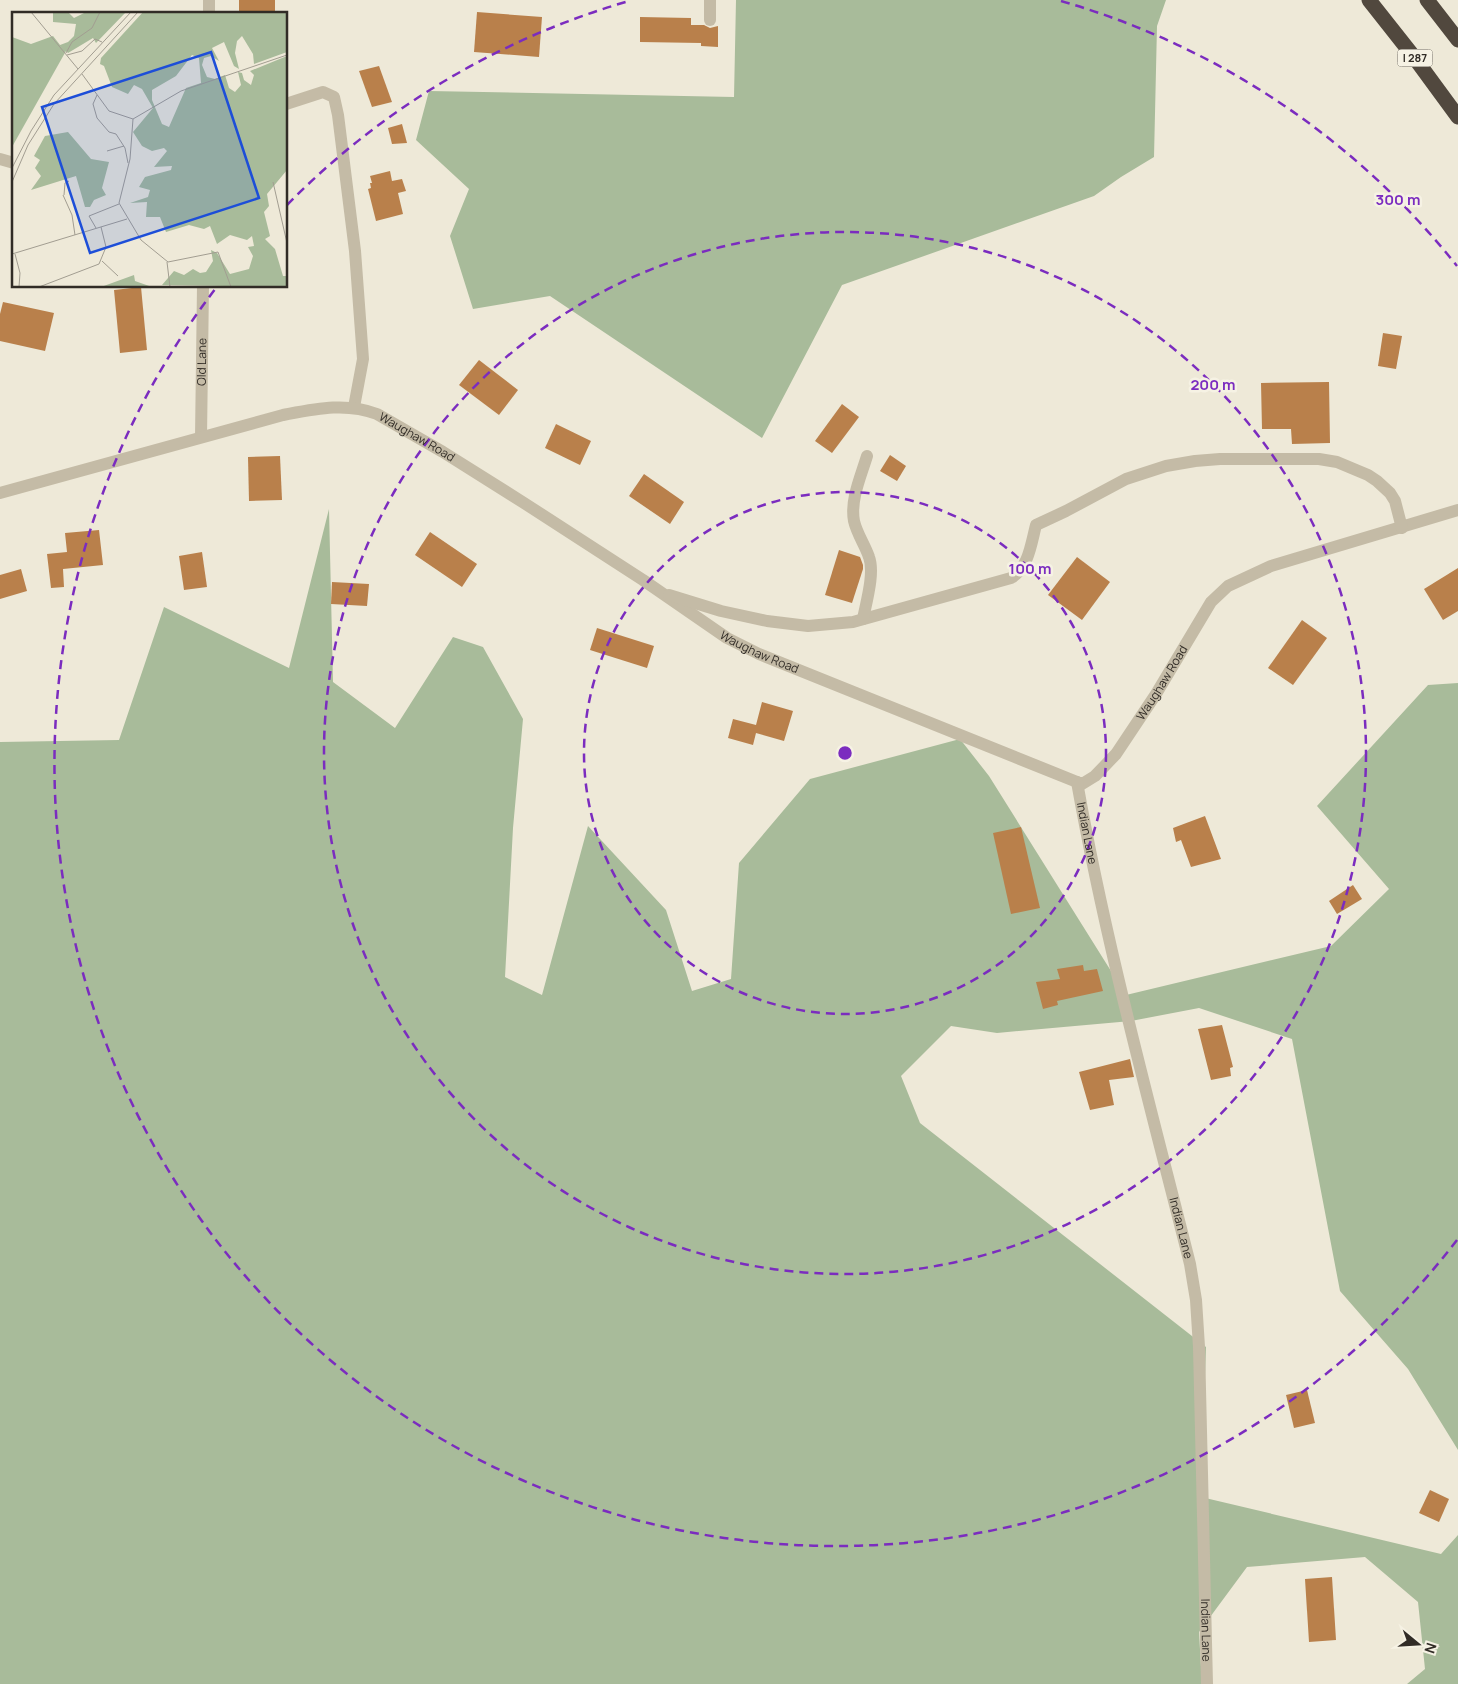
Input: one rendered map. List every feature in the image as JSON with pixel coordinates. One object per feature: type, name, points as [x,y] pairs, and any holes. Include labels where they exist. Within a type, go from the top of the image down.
[{"type":"highway","name":"I 287","points":[[1369,0],[1458,117]]},
{"type":"highway","points":[[1427,0],[1458,40]]},
{"type":"street","points":[[710,0],[710,20]]},
{"type":"street","points":[[288,103],[323,92],[334,97],[338,115],[355,251],[363,359],[354,407]]},
{"type":"street","points":[[0,158],[12,162]]},
{"type":"street","name":"Old Lane","points":[[201,437],[204,288]]},
{"type":"street","name":"Waughaw Road","points":[[0,493],[299,412],[342,406],[354,407],[376,414],[442,452],[532,508],[727,638],[759,654],[1082,784],[1095,776],[1116,754],[1156,694],[1211,602],[1224,590],[1239,580],[1271,566],[1458,510]]},
{"type":"street","points":[[863,619],[870,574],[870,559],[854,521],[854,507],[867,456]]},
{"type":"street","points":[[659,592],[720,611],[787,624],[808,626],[840,624],[863,619],[1011,578],[1018,574],[1026,563],[1036,524],[1066,511],[1126,479],[1166,466],[1220,458],[1320,459],[1337,462],[1368,475],[1384,487],[1394,500],[1402,528]]},
{"type":"street","name":"Indian Lane","points":[[1077,782],[1084,822],[1124,1002],[1190,1264],[1196,1300],[1206,1684]]},
{"type":"green space","points":[[736,0],[1166,0],[1157,26],[1154,157],[1094,196],[842,285],[762,438],[550,296],[473,309],[450,236],[469,189],[416,140],[429,91],[734,97]]},
{"type":"green space","points":[[329,509],[333,682],[395,728],[453,637],[483,647],[523,719],[513,828],[505,977],[542,995],[588,826],[666,910],[692,991],[731,979],[739,863],[810,779],[960,739],[989,776],[1126,995],[1331,946],[1389,889],[1317,806],[1428,685],[1458,683],[1458,1450],[1408,1369],[1340,1291],[1292,1039],[1199,1008],[1131,1021],[997,1033],[951,1026],[901,1076],[920,1123],[1206,1347],[1201,1497],[1441,1554],[1458,1535],[1458,1684],[1407,1684],[1425,1669],[1418,1602],[1365,1557],[1247,1567],[1199,1632],[1202,1684],[0,1684],[0,742],[119,740],[164,607],[289,668]]},
{"type":"building","points":[[239,0],[275,0],[275,12],[239,12]]},
{"type":"building","points":[[477,12],[542,17],[539,57],[474,52]]},
{"type":"building","points":[[640,17],[691,18],[691,25],[704,25],[710,28],[718,26],[718,47],[701,46],[701,43],[640,42]]},
{"type":"building","points":[[379,66],[392,102],[372,107],[359,71]]},
{"type":"building","points":[[402,124],[407,143],[392,144],[388,128]]},
{"type":"building","points":[[390,171],[392,181],[402,179],[406,191],[398,193],[403,214],[376,221],[368,189],[371,188],[370,183],[372,183],[370,176]]},
{"type":"building","points":[[141,288],[147,350],[120,353],[114,290]]},
{"type":"building","points":[[3,302],[54,313],[45,351],[0,341],[0,314]]},
{"type":"building","points":[[1383,333],[1402,336],[1396,369],[1378,366]]},
{"type":"building","points":[[479,360],[518,390],[499,415],[459,385]]},
{"type":"building","points":[[1329,382],[1330,443],[1292,444],[1291,429],[1262,429],[1261,383]]},
{"type":"building","points":[[842,404],[859,417],[832,453],[815,441]]},
{"type":"building","points":[[556,424],[591,441],[580,465],[545,448]]},
{"type":"building","points":[[890,455],[906,466],[897,481],[880,471]]},
{"type":"building","points":[[280,456],[282,500],[249,501],[248,457]]},
{"type":"building","points":[[644,474],[684,502],[670,524],[629,496]]},
{"type":"building","points":[[99,530],[103,565],[63,569],[64,587],[51,588],[47,554],[67,552],[65,533]]},
{"type":"building","points":[[430,532],[477,564],[462,587],[415,555]]},
{"type":"building","points":[[839,550],[860,557],[863,565],[852,603],[825,595]]},
{"type":"building","points":[[202,552],[207,587],[184,590],[179,556]]},
{"type":"building","points":[[1077,557],[1110,582],[1082,620],[1048,595]]},
{"type":"building","points":[[1458,568],[1458,611],[1443,620],[1424,589]]},
{"type":"building","points":[[21,569],[27,591],[0,599],[0,575]]},
{"type":"building","points":[[332,582],[369,584],[367,606],[331,604]]},
{"type":"building","points":[[1302,620],[1327,638],[1293,685],[1268,668]]},
{"type":"building","points":[[597,628],[654,646],[647,668],[590,650]]},
{"type":"building","points":[[762,702],[793,711],[784,741],[756,733],[753,745],[728,738],[733,719],[756,725]]},
{"type":"building","points":[[1205,816],[1221,859],[1191,867],[1181,840],[1176,842],[1173,828]]},
{"type":"building","points":[[1021,827],[1040,908],[1011,914],[993,833]]},
{"type":"building","points":[[1353,885],[1362,899],[1337,914],[1329,901]]},
{"type":"building","points":[[1083,965],[1084,971],[1097,969],[1103,991],[1057,1001],[1058,1005],[1043,1009],[1036,982],[1060,979],[1057,969]]},
{"type":"building","points":[[1222,1025],[1233,1067],[1230,1068],[1231,1076],[1211,1080],[1198,1029]]},
{"type":"building","points":[[1130,1059],[1134,1077],[1109,1080],[1114,1105],[1090,1110],[1079,1072]]},
{"type":"building","points":[[1307,1390],[1315,1423],[1294,1428],[1286,1395]]},
{"type":"building","points":[[1430,1490],[1449,1499],[1439,1522],[1419,1513]]},
{"type":"building","points":[[1332,1577],[1336,1640],[1309,1642],[1305,1579]]}]
